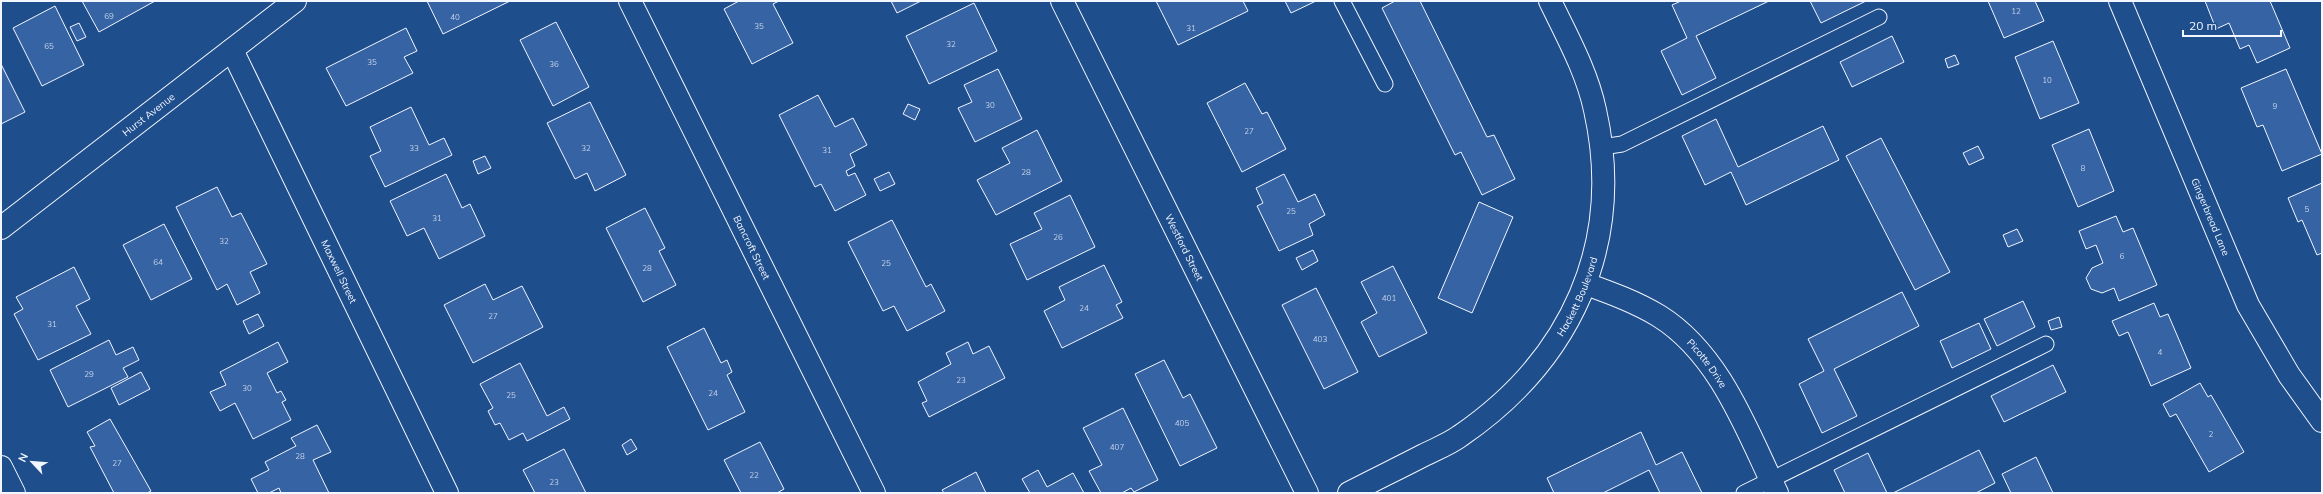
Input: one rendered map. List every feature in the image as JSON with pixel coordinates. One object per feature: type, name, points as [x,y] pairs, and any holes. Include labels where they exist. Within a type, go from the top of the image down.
[{"type":"street","name":"Hurst Avenue","points":[[1,228],[295,1]]},
{"type":"street","name":"Bancroft Street","points":[[630,1],[874,493]]},
{"type":"street","name":"Westford Street","points":[[1062,1],[1307,493]]},
{"type":"street","name":"Hackett Boulevard","points":[[1349,493],[1459,438],[1509,398],[1544,360],[1573,314],[1586,284],[1599,235],[1602,208],[1602,147],[1595,109],[1582,68],[1550,1]]},
{"type":"street","name":"Gingerbread Lane","points":[[2120,1],[2248,305],[2289,376],[2322,421]]},
{"type":"street","name":"Maxwell Street","points":[[232,50],[447,493]]},
{"type":"street","name":"Picotte Drive","points":[[1586,284],[1624,298],[1658,315],[1688,338],[1703,355],[1718,377],[1774,486]]},
{"type":"street","points":[[1,467],[14,493]]},
{"type":"lane","points":[[1342,1],[1385,84]]},
{"type":"lane","points":[[1602,147],[1622,144],[1879,17]]},
{"type":"lane","points":[[1744,493],[1774,486],[2046,344]]},
{"type":"building","points":[[82,1],[155,1],[99,32]]},
{"type":"building","points":[[427,1],[510,1],[443,34]]},
{"type":"building","points":[[739,1],[779,1],[773,4],[793,43],[752,64],[724,9]]},
{"type":"building","points":[[891,1],[921,1],[897,13]]},
{"type":"building","points":[[1156,1],[1243,1],[1248,11],[1178,45]]},
{"type":"building","points":[[1285,1],[1316,1],[1291,13]]},
{"type":"building","points":[[1395,1],[1420,1],[1487,137],[1494,135],[1515,179],[1482,195],[1461,152],[1455,155],[1382,8]]},
{"type":"building","points":[[1681,1],[1769,1],[1696,36],[1716,78],[1682,95],[1661,51],[1687,38],[1672,5]]},
{"type":"building","points":[[1810,1],[1866,1],[1821,23]]},
{"type":"building","points":[[1988,1],[2035,1],[2044,21],[2004,38]]},
{"type":"building","points":[[2205,1],[2270,1],[2290,48],[2257,63],[2249,45],[2240,49],[2229,23],[2216,29]]},
{"type":"building","points":[[974,3],[997,51],[929,84],[906,36]]},
{"type":"building","points":[[55,6],[84,65],[42,86],[13,28]]},
{"type":"building","points":[[556,22],[589,87],[553,106],[520,40]]},
{"type":"building","points":[[79,23],[86,37],[77,41],[70,27]]},
{"type":"building","points":[[406,28],[417,51],[404,57],[413,73],[346,106],[326,68]]},
{"type":"building","points":[[1892,36],[1904,62],[1852,87],[1840,62]]},
{"type":"building","points":[[2053,41],[2079,103],[2040,119],[2015,57]]},
{"type":"building","points":[[1955,55],[1959,64],[1948,68],[1945,59]]},
{"type":"building","points":[[1,64],[25,112],[1,124]]},
{"type":"building","points":[[998,69],[1022,119],[975,142],[958,108],[972,102],[964,85]]},
{"type":"building","points":[[2286,69],[2322,154],[2282,171],[2263,125],[2257,127],[2241,88]]},
{"type":"building","points":[[1245,83],[1262,114],[1267,112],[1286,149],[1242,172],[1207,103]]},
{"type":"building","points":[[818,95],[835,127],[853,118],[867,145],[850,154],[855,166],[846,171],[848,176],[855,173],[866,195],[835,211],[821,184],[815,187],[779,115]]},
{"type":"building","points":[[590,102],[626,175],[595,191],[587,173],[575,179],[547,123]]},
{"type":"building","points":[[908,104],[920,109],[915,120],[903,114]]},
{"type":"building","points":[[411,107],[429,145],[444,138],[452,155],[385,187],[370,156],[381,151],[370,127]]},
{"type":"building","points":[[1716,119],[1738,167],[1823,126],[1839,160],[1746,205],[1731,172],[1705,185],[1682,136]]},
{"type":"building","points":[[2089,129],[2114,191],[2078,207],[2052,145]]},
{"type":"building","points":[[1037,130],[1062,181],[996,215],[977,180],[1010,163],[1002,148]]},
{"type":"building","points":[[1881,138],[1950,272],[1915,290],[1846,156]]},
{"type":"building","points":[[1978,146],[1984,158],[1969,165],[1963,153]]},
{"type":"building","points":[[485,156],[491,168],[478,174],[473,161]]},
{"type":"building","points":[[889,172],[895,184],[880,191],[874,179]]},
{"type":"building","points":[[446,174],[462,208],[470,204],[485,236],[439,259],[424,228],[407,236],[390,201]]},
{"type":"building","points":[[1284,174],[1298,202],[1315,194],[1325,215],[1309,224],[1313,235],[1279,251],[1257,206],[1263,203],[1256,188]]},
{"type":"building","points":[[2322,183],[2322,253],[2317,255],[2302,220],[2298,222],[2288,198]]},
{"type":"building","points":[[217,187],[232,217],[241,213],[267,264],[250,272],[260,293],[237,305],[227,284],[217,290],[176,207]]},
{"type":"building","points":[[1070,195],[1095,247],[1027,280],[1010,244],[1042,229],[1034,213]]},
{"type":"building","points":[[1479,202],[1513,217],[1472,313],[1438,298]]},
{"type":"building","points":[[645,208],[665,248],[659,251],[676,285],[643,302],[606,228]]},
{"type":"building","points":[[2116,216],[2123,232],[2133,228],[2157,285],[2119,301],[2114,288],[2102,293],[2091,289],[2086,278],[2092,268],[2103,263],[2096,245],[2086,249],[2079,231]]},
{"type":"building","points":[[892,220],[926,287],[931,284],[945,311],[907,331],[894,306],[883,311],[848,242]]},
{"type":"building","points":[[164,224],[192,279],[151,300],[123,245]]},
{"type":"building","points":[[2017,229],[2023,241],[2008,247],[2003,235]]},
{"type":"building","points":[[1313,250],[1318,261],[1302,270],[1296,258]]},
{"type":"building","points":[[1104,265],[1122,302],[1116,305],[1123,318],[1062,348],[1044,311],[1065,300],[1059,287]]},
{"type":"building","points":[[1393,266],[1427,333],[1379,357],[1361,322],[1377,313],[1361,282]]},
{"type":"building","points":[[74,267],[90,299],[76,306],[91,334],[38,360],[14,314],[23,309],[16,297]]},
{"type":"building","points":[[485,284],[493,300],[522,286],[543,327],[473,363],[444,305]]},
{"type":"building","points":[[1316,288],[1358,372],[1324,389],[1282,305]]},
{"type":"building","points":[[1902,292],[1919,326],[1834,369],[1857,416],[1822,433],[1799,384],[1824,371],[1808,339]]},
{"type":"building","points":[[2023,301],[2035,327],[1997,346],[1984,319]]},
{"type":"building","points":[[2154,303],[2160,317],[2168,314],[2191,368],[2151,386],[2128,332],[2119,336],[2112,321]]},
{"type":"building","points":[[258,314],[264,326],[249,334],[243,321]]},
{"type":"building","points":[[2059,317],[2062,327],[2051,330],[2048,321]]},
{"type":"building","points":[[1979,323],[1991,349],[1952,368],[1940,341]]},
{"type":"building","points":[[704,328],[721,363],[727,360],[732,372],[727,375],[745,412],[708,430],[667,347]]},
{"type":"building","points":[[109,340],[116,355],[133,347],[139,360],[123,368],[128,377],[68,407],[50,370]]},
{"type":"building","points":[[278,342],[288,362],[267,373],[277,393],[281,391],[286,400],[282,402],[291,420],[253,439],[235,403],[220,411],[210,392],[226,385],[220,372]]},
{"type":"building","points":[[968,342],[973,354],[989,346],[1005,378],[929,417],[922,403],[927,401],[918,382],[951,364],[946,353]]},
{"type":"building","points":[[1164,360],[1183,398],[1190,394],[1217,448],[1180,466],[1135,374]]},
{"type":"building","points":[[520,363],[547,416],[564,407],[570,419],[527,441],[523,433],[509,440],[500,423],[495,425],[488,411],[493,408],[480,384]]},
{"type":"building","points":[[2053,365],[2066,392],[2004,422],[1991,396]]},
{"type":"building","points":[[141,372],[150,389],[119,405],[111,388]]},
{"type":"building","points":[[2200,383],[2208,397],[2211,395],[2244,452],[2209,472],[2176,414],[2170,417],[2163,404]]},
{"type":"building","points":[[1123,408],[1158,480],[1134,492],[1131,488],[1122,493],[1101,493],[1089,471],[1102,465],[1083,428]]},
{"type":"building","points":[[110,419],[151,491],[147,493],[114,493],[90,447],[95,446],[87,432]]},
{"type":"building","points":[[317,425],[331,452],[313,460],[329,493],[281,493],[279,488],[269,493],[258,493],[251,479],[269,470],[265,462],[296,446],[291,438]]},
{"type":"building","points":[[1641,432],[1656,465],[1682,452],[1702,493],[1660,493],[1649,470],[1603,493],[1554,493],[1547,478]]},
{"type":"building","points":[[631,439],[637,449],[627,455],[622,445]]},
{"type":"building","points":[[760,442],[784,489],[777,493],[741,493],[724,460]]},
{"type":"building","points":[[564,449],[586,493],[535,493],[523,470]]},
{"type":"building","points":[[1979,450],[1995,483],[1976,493],[1893,493]]},
{"type":"building","points":[[1868,453],[1887,493],[1845,493],[1834,470]]},
{"type":"building","points":[[2036,457],[2053,493],[2011,493],[2002,474]]},
{"type":"building","points":[[1038,470],[1047,487],[1073,473],[1084,493],[1030,493],[1022,479]]},
{"type":"building","points":[[976,472],[986,493],[944,493],[942,490]]}]
